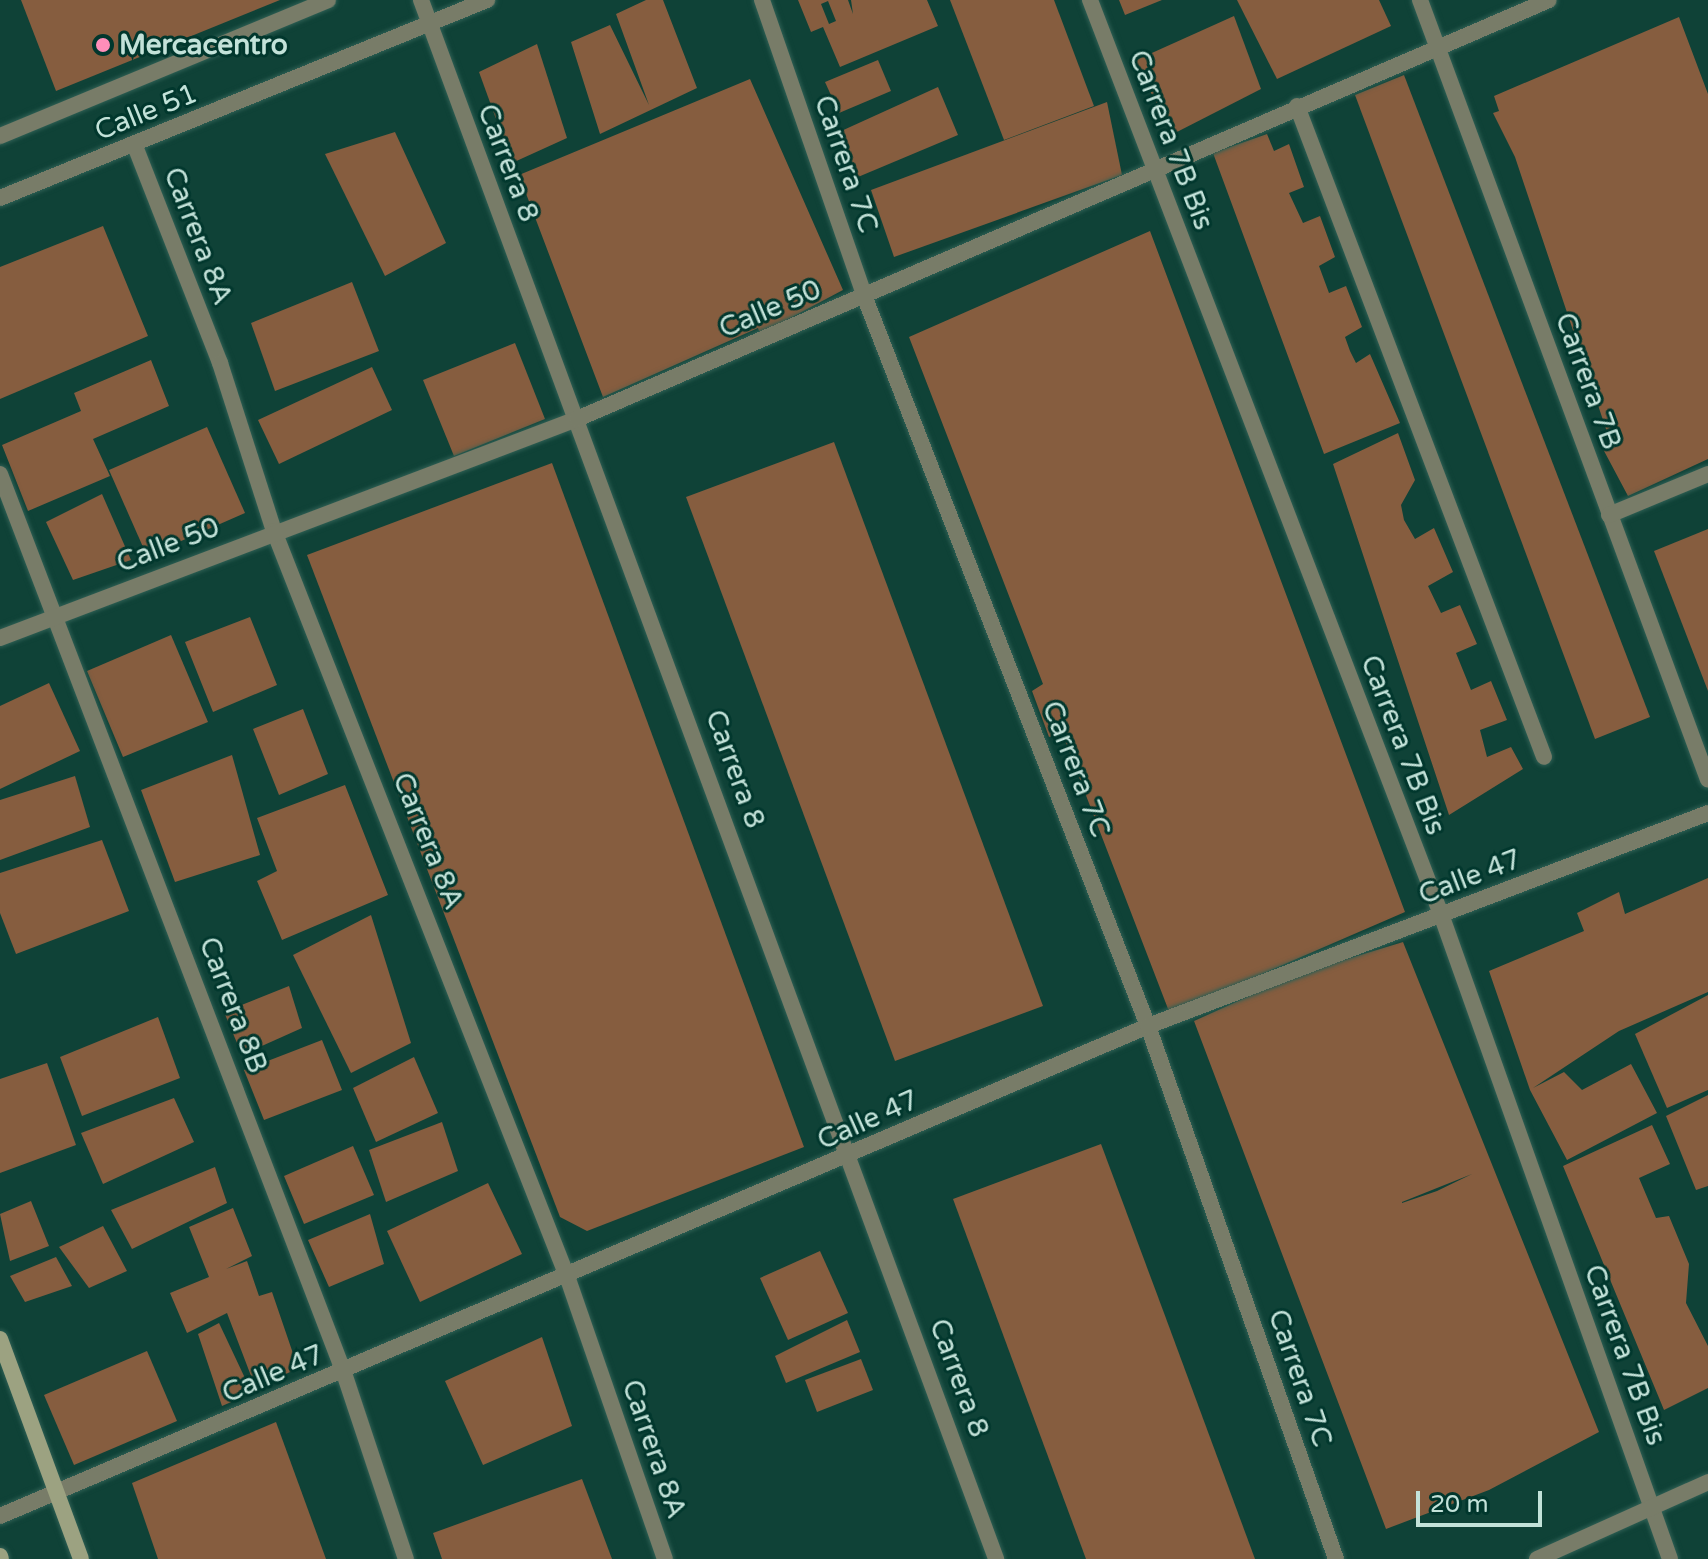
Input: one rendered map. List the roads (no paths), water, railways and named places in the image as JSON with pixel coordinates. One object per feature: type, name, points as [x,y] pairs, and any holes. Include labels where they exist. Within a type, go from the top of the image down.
[{"type":"main road","points":[[0,1339],[81,1559]]},
{"type":"street","name":"Calle 51","points":[[0,136],[328,0]]},
{"type":"street","name":"Carrera 8","points":[[421,0],[852,1156],[996,1559]]},
{"type":"street","name":"Calle 51","points":[[0,198],[135,146],[487,0]]},
{"type":"street","name":"Carrera 7C","points":[[762,0],[865,298],[1148,1026],[1336,1559]]},
{"type":"street","name":"Carrera 7B Bis","points":[[1090,0],[1442,917],[1670,1559]]},
{"type":"street","name":"Carrera 7B","points":[[1420,0],[1708,780]]},
{"type":"street","name":"Calle 50","points":[[0,638],[274,531],[577,419],[865,298],[1436,45],[1549,0]]},
{"type":"street","points":[[1297,106],[1544,757]]},
{"type":"street","name":"Carrera 8A","points":[[135,146],[220,363],[274,531],[568,1279],[665,1559]]},
{"type":"street","name":"Carrera 8B","points":[[0,474],[57,616],[344,1373],[406,1559]]},
{"type":"street","points":[[1609,515],[1708,474]]},
{"type":"street","name":"Calle 47","points":[[0,1516],[568,1279],[1148,1026],[1442,917],[1708,813]]},
{"type":"street","points":[[1537,1559],[1708,1482]]},
{"type":"place","name":"Mercacentro","points":[[103,45]]}]
